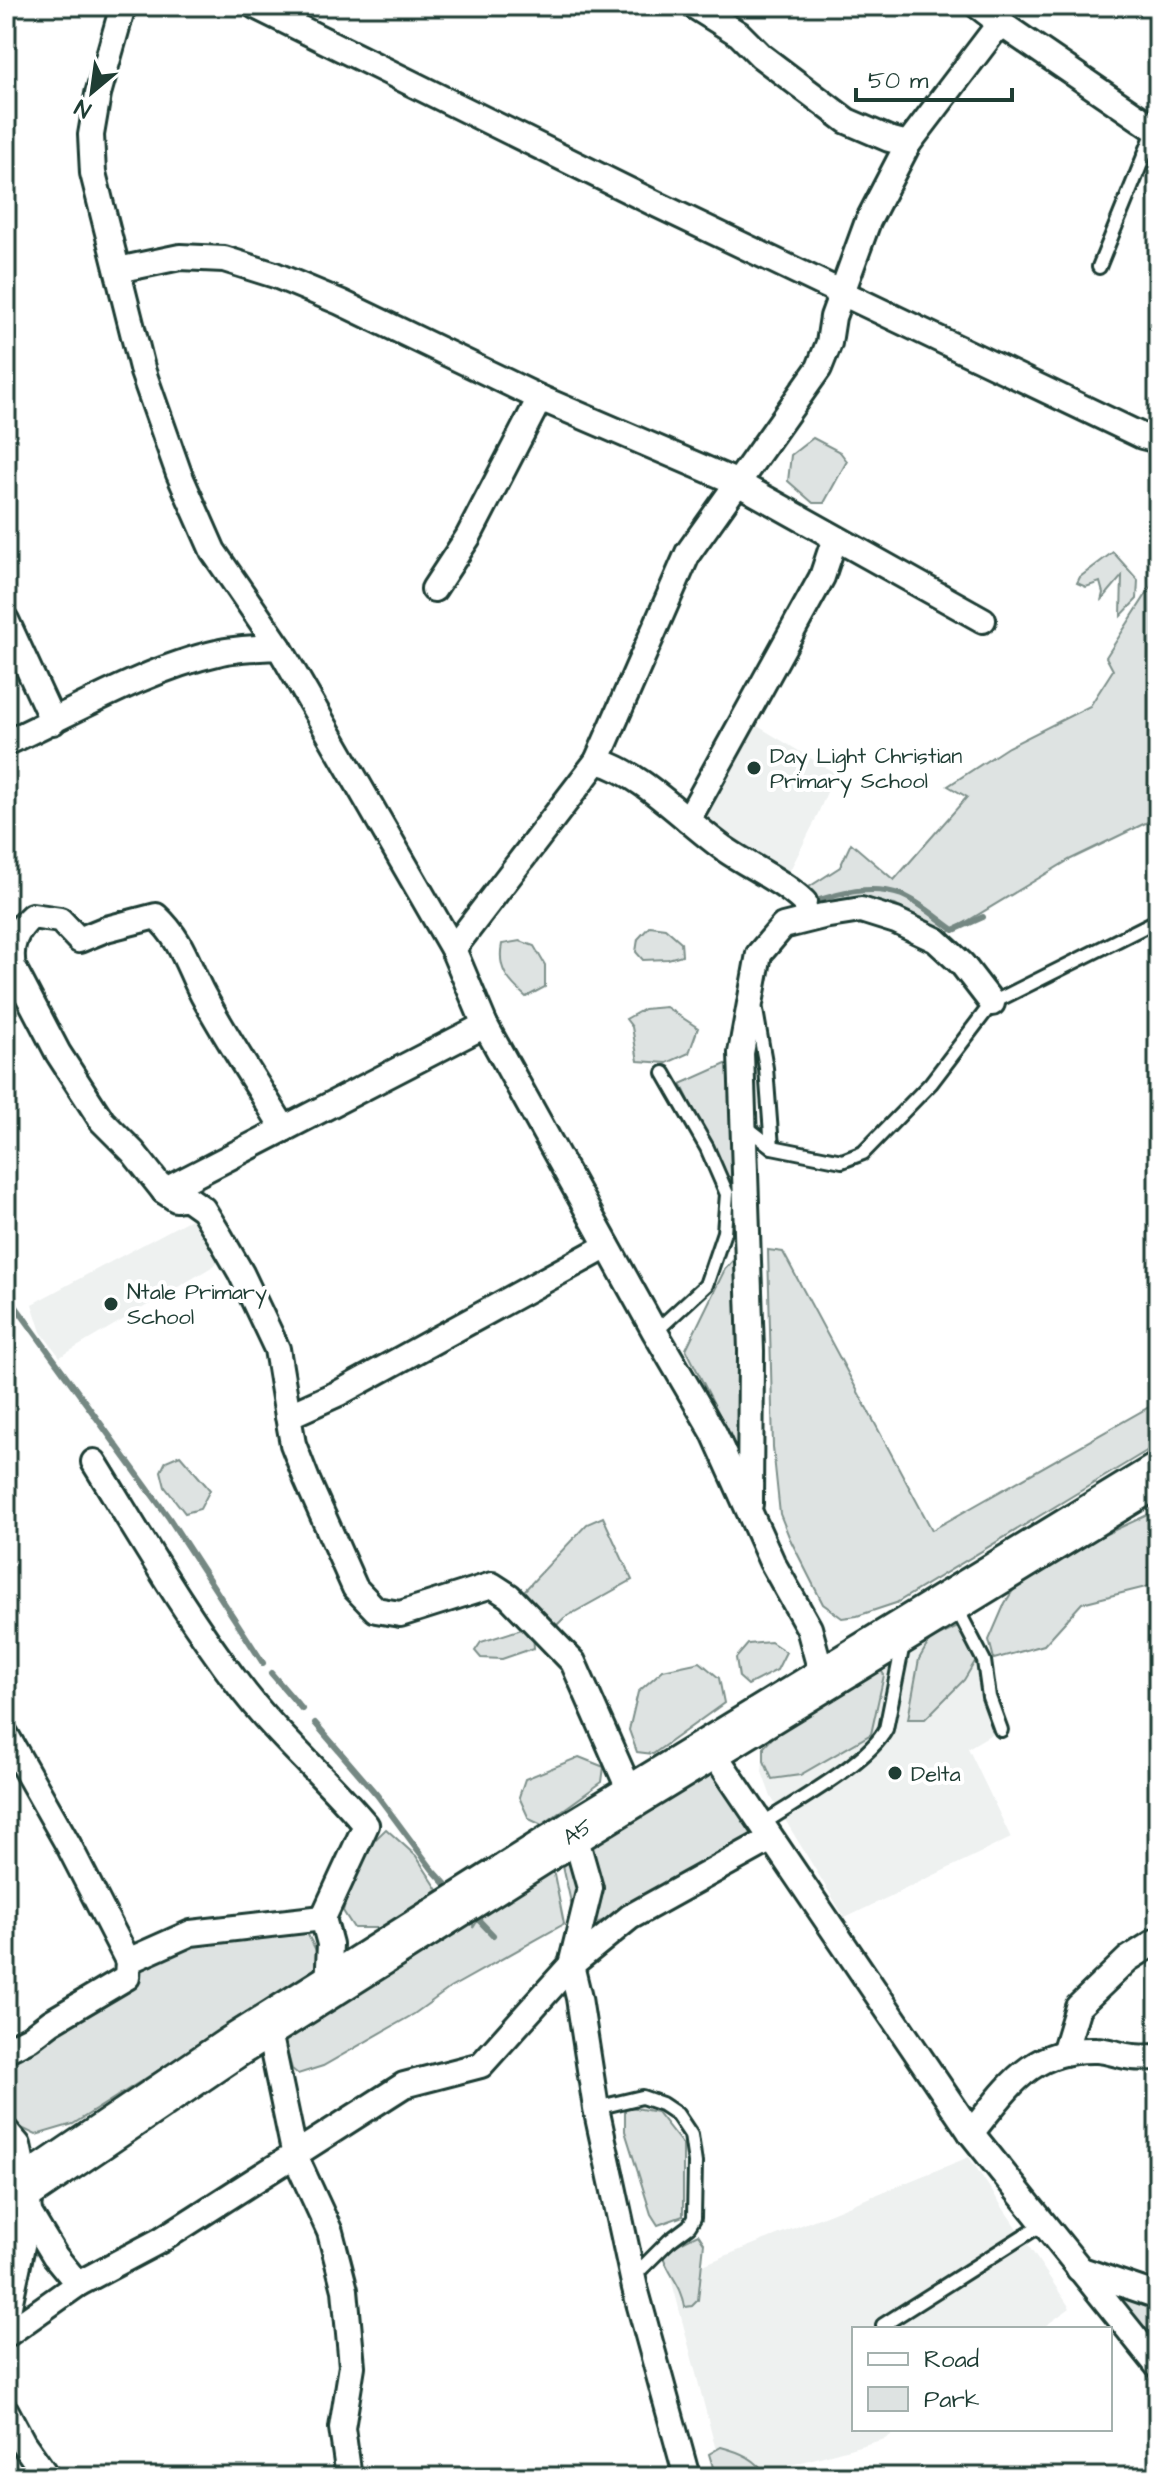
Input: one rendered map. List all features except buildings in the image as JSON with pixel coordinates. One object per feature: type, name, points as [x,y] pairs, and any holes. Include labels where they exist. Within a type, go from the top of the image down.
[{"type":"highway","name":"A5","points":[[21,2200],[232,2048],[574,1832],[1158,1475]]},
{"type":"street","points":[[123,6],[98,94],[91,135],[93,173],[143,372],[179,474],[213,551],[279,647],[453,949],[485,1025],[714,1433],[772,1562],[809,1628],[823,1679]]},
{"type":"street","points":[[255,6],[440,99],[1142,436],[1158,440]]},
{"type":"street","points":[[694,6],[739,34],[761,56],[847,121],[908,144]]},
{"type":"street","points":[[978,6],[1156,130]]},
{"type":"street","points":[[453,949],[597,761],[688,553],[819,368],[829,343],[833,317],[868,221],[908,144],[1000,23]]},
{"type":"street","points":[[118,270],[180,257],[224,259],[275,275],[340,302],[540,398],[736,482],[983,620]]},
{"type":"street","points":[[434,589],[468,537],[540,398]]},
{"type":"street","points":[[688,820],[822,577],[835,538]]},
{"type":"street","points":[[6,620],[53,722]]},
{"type":"street","points":[[6,743],[165,669],[242,648],[279,647]]},
{"type":"street","points":[[597,761],[613,765],[723,848],[804,902]]},
{"type":"street","points":[[750,1511],[751,1351],[741,1053],[759,954],[783,926],[861,910],[896,921],[936,940],[962,964],[992,1003]]},
{"type":"street","points":[[284,1129],[202,993],[186,953],[172,930],[156,916],[106,929],[79,940],[60,920],[32,916],[15,934],[11,953],[13,967],[58,1053],[102,1121],[133,1152],[164,1191],[176,1199],[186,1197],[203,1209],[241,1273],[277,1349],[293,1444],[355,1588],[376,1610],[400,1614],[492,1585],[509,1596],[573,1662],[633,1798]]},
{"type":"street","points":[[164,1191],[485,1025]]},
{"type":"street","points":[[288,1416],[339,1393],[607,1246]]},
{"type":"street","points":[[94,1462],[172,1587],[238,1684],[305,1762],[366,1825],[323,1918],[330,1944],[328,1988]]},
{"type":"street","points":[[6,1735],[69,1846],[128,1961],[127,1977],[6,2050]]},
{"type":"street","points":[[711,1749],[971,2133],[1158,2366]]},
{"type":"street","points":[[574,1832],[590,1888],[571,1965],[596,2108],[633,2277],[687,2477]]},
{"type":"street","points":[[6,2335],[78,2284],[149,2247],[404,2085],[481,2065],[571,1965],[630,1917],[766,1832]]},
{"type":"street","points":[[128,1961],[191,1933],[323,1918]]},
{"type":"street","points":[[1064,2053],[1078,2007],[1128,1959],[1158,1940]]},
{"type":"street","points":[[268,2027],[295,2156],[330,2232],[345,2290],[352,2366],[342,2428],[349,2477]]},
{"type":"street","points":[[971,2133],[1019,2074],[1033,2063],[1064,2053],[1097,2049],[1134,2057],[1158,2057]]},
{"type":"street","points":[[6,2131],[18,2145],[21,2200],[6,2320]]},
{"type":"street","points":[[21,2200],[55,2256],[78,2284]]},
{"type":"street","points":[[1079,2269],[1158,2296]]},
{"type":"street","points":[[6,2411],[23,2443],[47,2477]]},
{"type":"lane","points":[[1099,267],[1156,130]]},
{"type":"lane","points":[[745,1126],[772,1147],[842,1161],[863,1153],[931,1083],[992,1003],[1158,920]]},
{"type":"lane","points":[[752,992],[766,1068],[772,1147]]},
{"type":"lane","points":[[655,1332],[706,1285],[724,1232],[727,1194],[707,1148],[664,1073]]},
{"type":"lane","points":[[953,1601],[984,1661],[989,1697],[1001,1730]]},
{"type":"lane","points":[[766,1832],[881,1739],[886,1729],[905,1632]]},
{"type":"lane","points":[[596,2108],[642,2097],[662,2104],[677,2114],[691,2135],[695,2163],[694,2218],[633,2277]]},
{"type":"lane","points":[[883,2325],[1044,2223]]},
{"type":"shaded area","points":[[746,719],[835,773],[786,878],[707,825],[711,786]]},
{"type":"shaded area","points":[[202,1213],[227,1258],[60,1357],[41,1332],[32,1304]]},
{"type":"shaded area","points":[[960,1626],[976,1660],[995,1732],[968,1748],[1011,1838],[845,1918],[771,1797],[762,1772],[764,1747],[775,1735],[879,1667]]},
{"type":"shaded area","points":[[969,2157],[1070,2308],[1044,2327],[852,2327],[852,2431],[897,2431],[885,2439],[748,2477],[723,2477],[671,2278]]},
{"type":"green space","points":[[813,438],[840,452],[847,461],[824,503],[813,503],[788,481],[791,455]]},
{"type":"green space","points":[[1113,552],[1138,580],[1137,599],[1121,616],[1122,576],[1101,601],[1103,593],[1100,582],[1086,587],[1077,583],[1080,577]]},
{"type":"green space","points":[[1158,576],[1158,817],[1069,860],[946,934],[895,905],[870,901],[825,907],[809,887],[840,867],[851,843],[894,880],[967,797],[948,786],[1008,747],[1090,706],[1113,670],[1106,657]]},
{"type":"green space","points":[[650,926],[665,928],[681,942],[682,955],[643,960],[636,952],[638,939]]},
{"type":"green space","points":[[520,941],[534,946],[545,965],[545,987],[526,997],[509,980],[501,961],[502,944]]},
{"type":"green space","points":[[666,1007],[698,1028],[689,1053],[667,1063],[638,1061],[632,1027],[626,1019],[644,1009]]},
{"type":"green space","points":[[728,1063],[733,1190],[681,1084]]},
{"type":"green space","points":[[768,1250],[783,1252],[932,1530],[1158,1402],[1158,1444],[896,1603],[842,1618],[823,1604],[780,1514],[773,1447]]},
{"type":"green space","points":[[738,1255],[752,1479],[686,1349],[725,1269]]},
{"type":"green space","points":[[180,1455],[210,1490],[200,1509],[185,1513],[165,1487],[161,1471],[166,1461]]},
{"type":"green space","points":[[1158,1510],[1158,1584],[1082,1603],[1044,1645],[994,1659],[989,1640],[1005,1603],[1021,1578],[1078,1547]]},
{"type":"green space","points":[[603,1517],[632,1580],[564,1618],[554,1628],[524,1591],[587,1524]]},
{"type":"green space","points":[[960,1626],[976,1660],[964,1680],[925,1719],[908,1719],[919,1659],[930,1640]]},
{"type":"green space","points":[[522,1629],[533,1632],[534,1648],[502,1659],[481,1658],[475,1651],[481,1642]]},
{"type":"green space","points":[[771,1642],[786,1652],[777,1670],[748,1685],[739,1677],[736,1658],[748,1644]]},
{"type":"green space","points":[[700,1662],[719,1678],[724,1703],[653,1754],[637,1752],[629,1730],[638,1692],[663,1670]]},
{"type":"green space","points":[[879,1667],[884,1675],[871,1734],[800,1775],[772,1779],[764,1761],[764,1747],[775,1735]]},
{"type":"green space","points":[[579,1757],[604,1767],[602,1782],[542,1825],[529,1819],[519,1797],[525,1779]]},
{"type":"green space","points":[[711,1762],[763,1838],[627,1912],[577,1930],[561,1857]]},
{"type":"green space","points":[[386,1829],[416,1856],[438,1890],[385,1928],[354,1928],[343,1911],[358,1856]]},
{"type":"green space","points":[[551,1859],[564,1924],[450,1988],[414,2014],[323,2066],[298,2074],[292,2069],[283,2037],[474,1905],[473,1928],[493,1904],[511,1899],[498,1891]]},
{"type":"green space","points":[[307,1933],[324,1966],[73,2124],[36,2135],[9,2122],[6,2115],[6,2068],[15,2054],[139,1962],[188,1939]]},
{"type":"green space","points":[[625,2106],[657,2112],[683,2145],[683,2216],[658,2225],[651,2214],[625,2131]]},
{"type":"green space","points":[[698,2234],[704,2243],[698,2300],[692,2306],[685,2307],[663,2256]]},
{"type":"green space","points":[[1105,2280],[1158,2298],[1158,2345]]},
{"type":"green space","points":[[721,2447],[748,2457],[759,2465],[767,2477],[716,2477],[709,2454]]},
{"type":"waterway","points":[[810,903],[844,893],[879,890],[909,898],[954,930],[983,917]]},
{"type":"waterway","points":[[6,1293],[169,1518],[263,1663]]},
{"type":"waterway","points":[[271,1673],[302,1709]]},
{"type":"waterway","points":[[315,1723],[377,1795],[452,1891]]},
{"type":"waterway","points":[[473,1914],[493,1935]]},
{"type":"place","name":"Day Light Christian Primary School","points":[[754,768]]},
{"type":"place","name":"Ntale Primary School","points":[[111,1304]]},
{"type":"place","name":"Delta","points":[[895,1773]]}]
